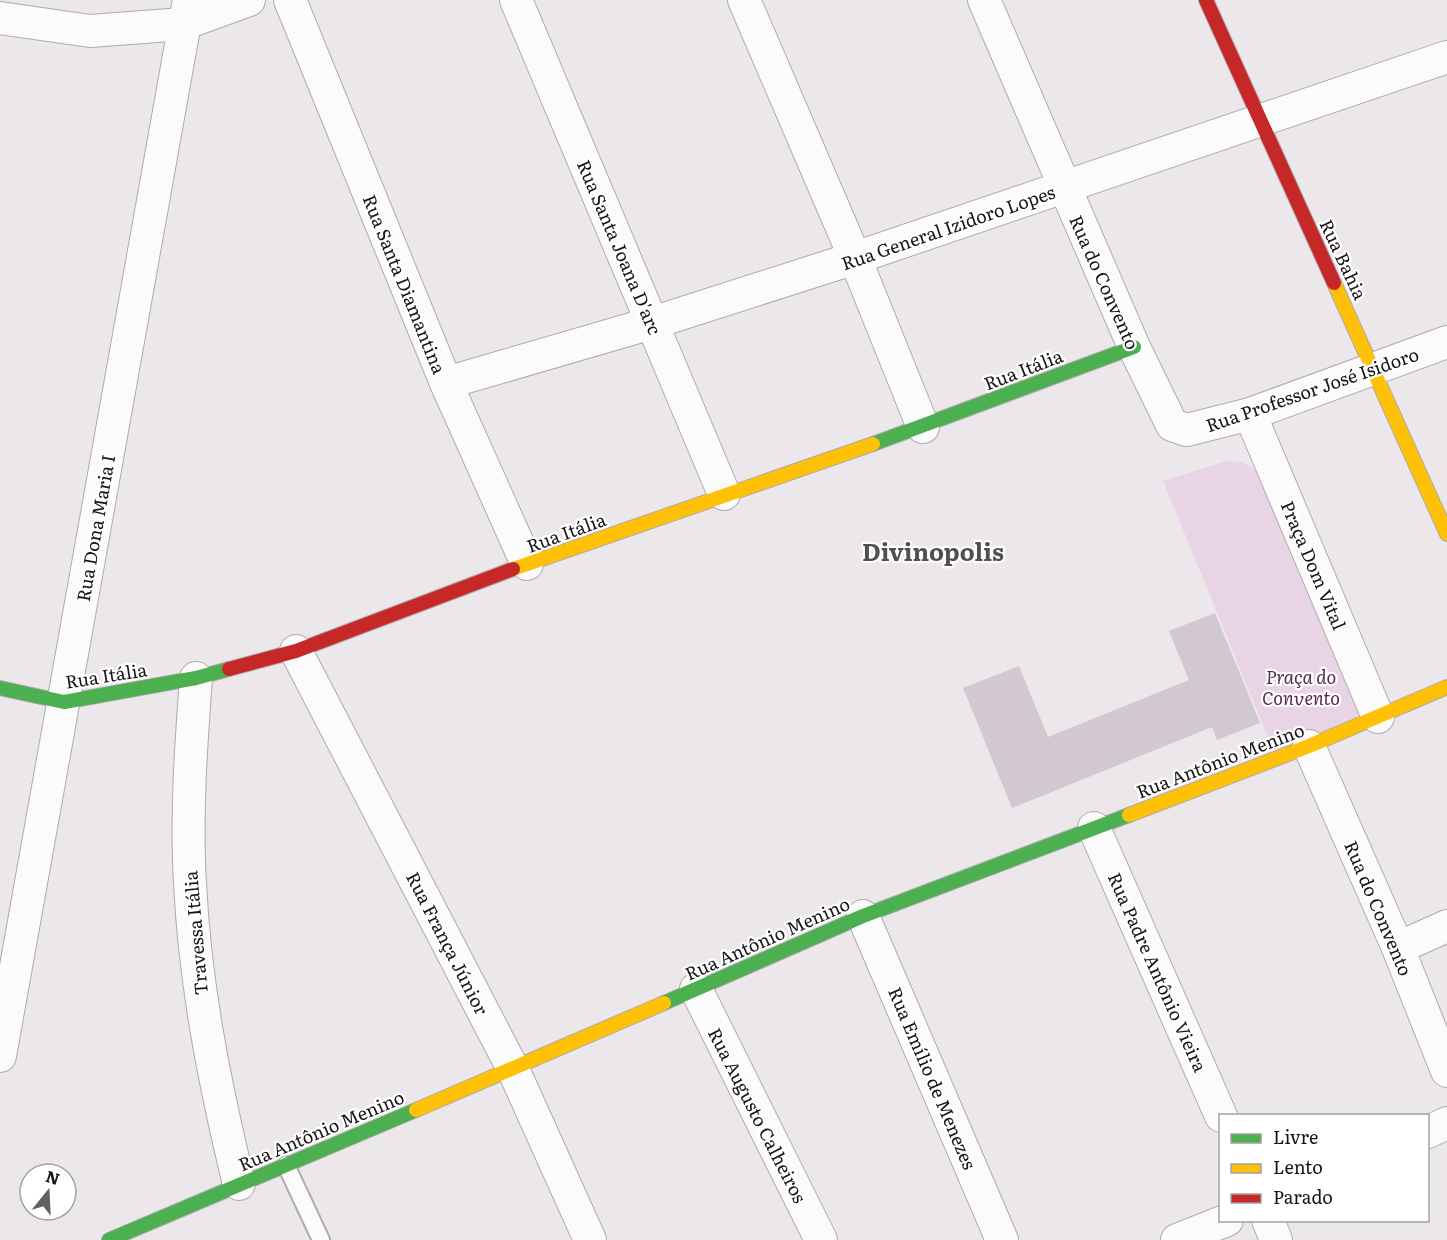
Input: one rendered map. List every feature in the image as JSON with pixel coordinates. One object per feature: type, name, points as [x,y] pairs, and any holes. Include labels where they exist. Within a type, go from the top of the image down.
[{"type":"street","points":[[0,18],[90,31],[249,0]]},
{"type":"street","name":"Rua Santa Diamantina","points":[[290,0],[446,383],[527,564]]},
{"type":"street","name":"Rua Santa Joana D'arc","points":[[516,0],[724,494]]},
{"type":"street","points":[[744,0],[855,258],[923,427]]},
{"type":"street","name":"Rua do Convento","points":[[984,0],[1134,347],[1168,421],[1176,428]]},
{"type":"street","name":"Rua Bahia","points":[[1206,0],[1374,367],[1447,534]]},
{"type":"street","name":"Rua Dona Maria I","points":[[0,1056],[186,12]]},
{"type":"street","name":"Rua General Izidoro Lopes","points":[[446,383],[652,322],[855,258],[1447,57]]},
{"type":"street","name":"Rua Professor José Isidoro","points":[[1176,428],[1187,430],[1250,414],[1447,342]]},
{"type":"street","name":"Rua Itália","points":[[0,688],[64,702],[196,678],[296,651],[527,564],[923,427],[1134,347]]},
{"type":"street","name":"Praça Dom Vital","points":[[1250,414],[1378,717]]},
{"type":"street","name":"Rua França Júnior","points":[[296,651],[513,1069],[590,1240]]},
{"type":"street","name":"Travessa Itália","points":[[196,678],[189,780],[189,882],[198,984],[215,1085],[239,1184]]},
{"type":"street","name":"Rua Antônio Menino","points":[[108,1240],[513,1069],[863,916],[1309,746],[1447,687]]},
{"type":"street","name":"Rua do Convento","points":[[1309,746],[1398,948],[1447,1071]]},
{"type":"street","name":"Rua Padre Antônio Vieira","points":[[1094,828],[1220,1114]]},
{"type":"street","name":"Rua Emílio de Menezes","points":[[863,916],[1002,1240]]},
{"type":"street","points":[[1398,948],[1447,926]]},
{"type":"street","name":"Rua Augusto Calheiros","points":[[696,989],[821,1240]]},
{"type":"street","points":[[1429,1132],[1447,1123]]},
{"type":"street","points":[[1177,1240],[1224,1222]]},
{"type":"street","points":[[1268,1222],[1276,1240]]},
{"type":"lane","points":[[286,1165],[321,1240]]},
{"type":"green space","name":"Praça do Convento","points":[[1226,461],[1242,462],[1259,472],[1364,713],[1275,754],[1163,481]]},
{"type":"building","points":[[1215,613],[1260,723],[1217,740],[1212,727],[1012,808],[963,688],[1019,666],[1048,737],[1189,680],[1169,631]]},
{"type":"traffic: fast","points":[[873,444],[1134,347]]},
{"type":"traffic: fast","points":[[0,688],[64,702],[196,678],[229,669]]},
{"type":"traffic: fast","points":[[664,1003],[863,916],[1129,815]]},
{"type":"traffic: fast","points":[[109,1240],[416,1110]]},
{"type":"traffic: slow","points":[[1334,283],[1447,534]]},
{"type":"traffic: slow","points":[[513,569],[873,444]]},
{"type":"traffic: slow","points":[[1129,815],[1309,746],[1447,687]]},
{"type":"traffic: slow","points":[[416,1110],[664,1003]]},
{"type":"traffic: jam","points":[[1206,0],[1334,283]]},
{"type":"traffic: jam","points":[[229,669],[296,651],[513,569]]},
{"type":"district","name":"Divinopolis","points":[[933,550]]}]
